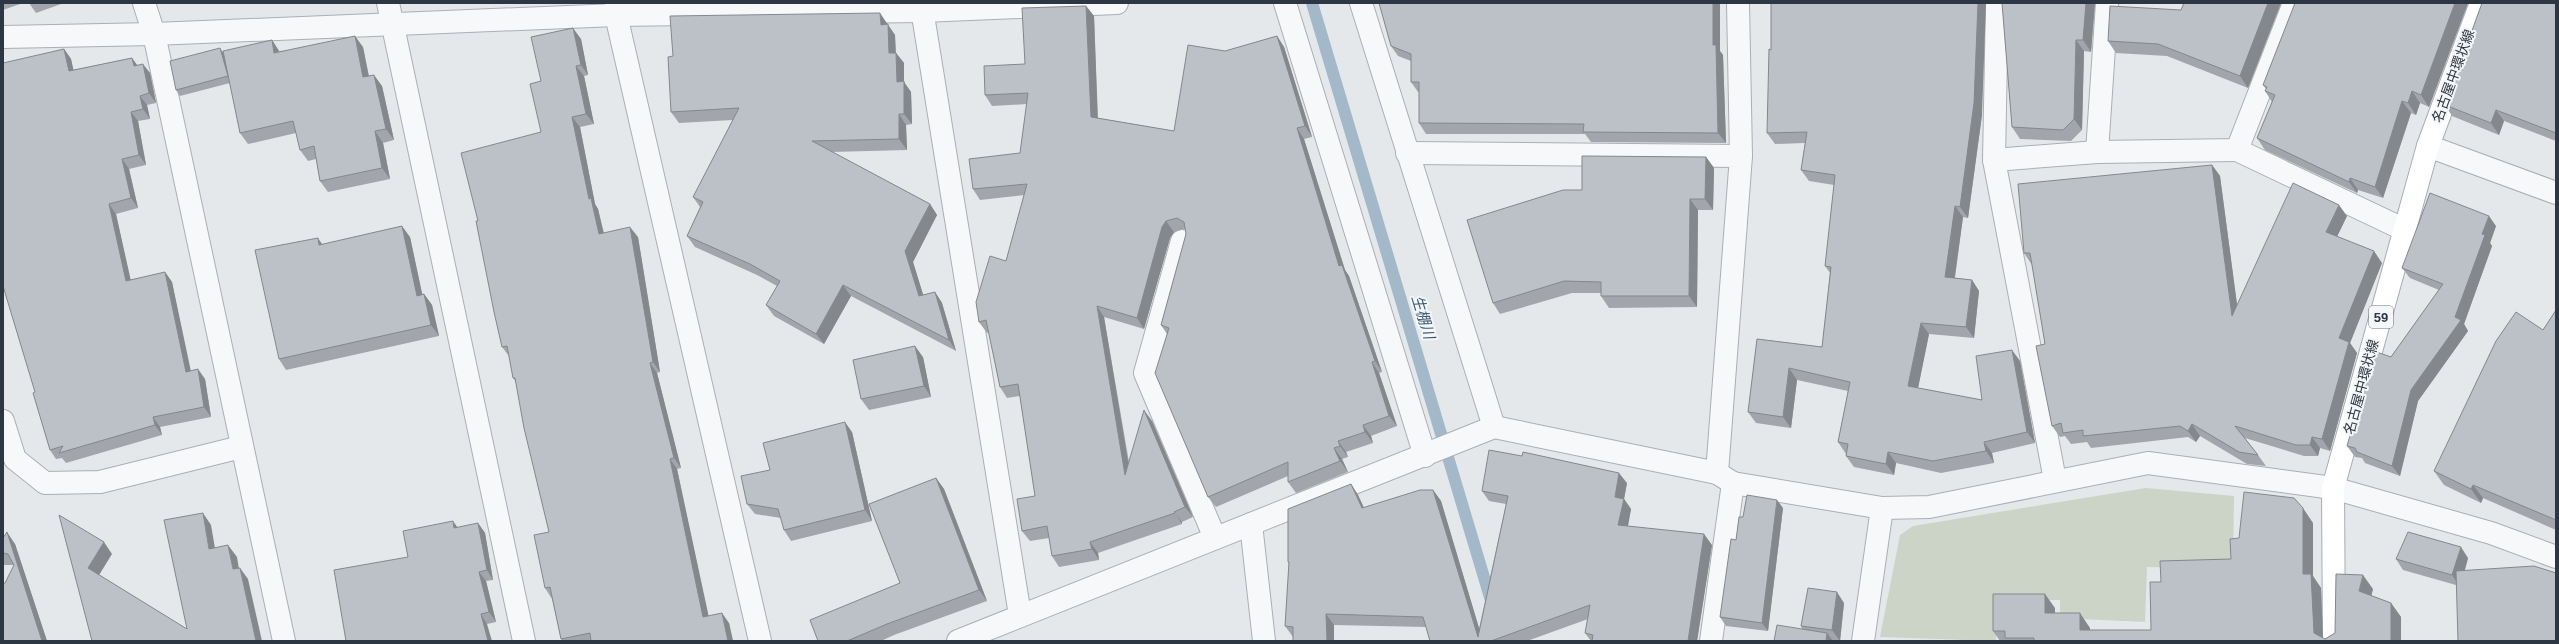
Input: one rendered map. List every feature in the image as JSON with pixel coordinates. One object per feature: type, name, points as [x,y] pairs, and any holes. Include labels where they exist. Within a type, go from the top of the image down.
[{"type":"main road","name":"名古屋中環状線","points":[[2334,641],[2333,488],[2428,146],[2481,3]]},
{"type":"street","points":[[144,3],[154,34],[241,447],[284,641]]},
{"type":"street","points":[[3,37],[154,34],[389,13],[616,9],[921,7],[1117,3]]},
{"type":"street","points":[[1285,3],[1430,454]]},
{"type":"street","points":[[1362,3],[1407,153],[1494,427]]},
{"type":"street","points":[[1711,641],[1725,478],[1741,156],[1738,3]]},
{"type":"street","points":[[1997,3],[1994,160],[2055,480]]},
{"type":"street","points":[[2097,152],[2107,3]]},
{"type":"street","points":[[2237,150],[2294,3]]},
{"type":"street","points":[[921,7],[1020,615]]},
{"type":"street","points":[[616,9],[760,641]]},
{"type":"street","points":[[389,13],[524,641]]},
{"type":"street","points":[[2428,146],[2556,193]]},
{"type":"street","points":[[1994,160],[2097,152],[2237,150],[2405,230]]},
{"type":"street","points":[[1407,153],[1741,156]]},
{"type":"street","points":[[1182,241],[1145,373],[1215,538]]},
{"type":"street","points":[[3,421],[15,459],[44,483],[100,482],[241,447]]},
{"type":"street","points":[[958,641],[1020,615],[1430,454],[1494,427],[1725,478],[1882,508],[1929,506],[2055,480],[2148,463],[2333,488],[2491,533],[2556,557]]},
{"type":"street","points":[[1863,641],[1882,508]]},
{"type":"street","points":[[1251,524],[1264,641]]},
{"type":"green space","points":[[2146,488],[2234,496],[2233,569],[2147,567],[2145,622],[2060,618],[2060,600],[1996,600],[1996,641],[1880,637],[1900,535],[1913,526]]},
{"type":"building","points":[[1379,3],[1713,3],[1713,45],[1716,45],[1718,133],[1583,132],[1584,124],[1419,123],[1419,82],[1411,82],[1411,54],[1391,46]]},
{"type":"building","points":[[1771,3],[1978,3],[1974,103],[1960,207],[1955,206],[1945,277],[1972,280],[1966,327],[1921,323],[1908,386],[1982,400],[1976,356],[2012,350],[2027,432],[1984,442],[1986,451],[1933,461],[1888,452],[1886,464],[1846,456],[1848,444],[1838,442],[1850,382],[1789,368],[1783,417],[1748,412],[1757,339],[1822,347],[1831,267],[1825,266],[1835,175],[1801,170],[1807,132],[1767,133],[1769,49],[1771,50]]},
{"type":"building","points":[[2002,3],[2086,3],[2083,40],[2076,40],[2074,119],[2063,130],[2012,127]]},
{"type":"building","points":[[2184,3],[2268,3],[2240,76],[2158,44],[2108,41],[2110,6],[2181,10]]},
{"type":"building","points":[[2295,3],[2455,3],[2421,95],[2412,91],[2408,103],[2402,101],[2375,187],[2350,178],[2349,182],[2257,138],[2275,95],[2265,91],[2267,87],[2263,85]]},
{"type":"building","points":[[2482,3],[2556,3],[2556,133],[2496,110],[2491,123],[2445,105]]},
{"type":"building","points":[[1086,6],[1091,117],[1174,131],[1188,45],[1225,51],[1277,36],[1305,126],[1297,128],[1339,266],[1342,265],[1375,361],[1372,362],[1389,416],[1363,425],[1365,432],[1338,441],[1340,446],[1334,448],[1340,461],[1288,482],[1288,462],[1208,497],[1155,373],[1169,328],[1161,325],[1186,234],[1184,222],[1177,218],[1166,221],[1162,227],[1137,318],[1097,306],[1125,475],[1144,410],[1185,507],[1174,512],[1175,513],[1090,542],[1092,549],[1052,556],[1047,526],[1022,531],[1017,499],[1035,496],[1018,384],[1000,387],[986,320],[979,322],[976,302],[990,256],[1006,261],[1027,184],[973,189],[969,159],[1020,153],[1028,93],[985,95],[984,66],[1025,64],[1022,8]]},
{"type":"building","points":[[880,13],[881,25],[888,24],[889,53],[896,53],[897,82],[904,81],[904,114],[899,114],[899,139],[812,141],[930,204],[905,251],[919,296],[935,292],[949,340],[843,285],[816,334],[766,305],[780,281],[750,264],[687,236],[703,202],[693,197],[739,108],[671,112],[668,57],[673,56],[670,16]]},
{"type":"building","points":[[573,28],[581,65],[576,66],[586,114],[572,117],[589,199],[591,198],[599,234],[630,227],[653,362],[650,363],[674,458],[670,459],[703,617],[722,613],[728,641],[591,641],[590,633],[561,639],[550,587],[545,588],[534,535],[549,532],[524,428],[515,378],[513,378],[507,346],[502,347],[476,221],[478,221],[461,153],[541,132],[530,84],[541,81],[531,37]]},
{"type":"building","points":[[355,36],[363,77],[374,75],[386,129],[375,131],[382,168],[320,181],[314,146],[300,150],[293,121],[240,133],[223,51],[272,40],[274,53]]},
{"type":"building","points":[[220,48],[228,76],[176,90],[170,61]]},
{"type":"building","points":[[64,49],[69,71],[132,58],[134,66],[143,64],[149,93],[140,96],[143,109],[131,112],[139,155],[122,159],[131,198],[109,204],[126,281],[165,272],[186,372],[198,369],[204,407],[153,417],[155,425],[59,453],[63,446],[50,450],[33,393],[35,392],[3,286],[3,63]]},
{"type":"building","points":[[1582,156],[1706,157],[1705,199],[1690,199],[1689,296],[1601,296],[1601,282],[1564,281],[1493,303],[1467,220],[1563,190],[1582,190]]},
{"type":"building","points":[[2212,165],[2232,316],[2293,183],[2339,205],[2326,232],[2374,251],[2339,338],[2349,342],[2322,439],[2312,437],[2310,445],[2296,445],[2235,426],[2258,455],[2239,452],[2192,424],[2188,431],[2180,426],[2083,436],[2083,430],[2063,433],[2061,423],[2052,426],[2036,346],[2045,344],[2030,253],[2024,253],[2018,184]]},
{"type":"building","points":[[2430,193],[2489,216],[2482,234],[2485,235],[2455,317],[2461,320],[2411,390],[2392,466],[2357,452],[2355,448],[2347,446],[2374,351],[2391,357],[2443,284],[2402,268]]},
{"type":"building","points":[[402,226],[417,296],[424,294],[431,325],[279,359],[255,250],[318,238],[319,245]]},
{"type":"building","points":[[2556,310],[2556,520],[2473,485],[2471,489],[2434,471],[2496,341],[2516,312],[2543,330]]},
{"type":"building","points":[[915,346],[924,386],[861,399],[853,360]]},
{"type":"building","points":[[845,422],[865,510],[784,530],[778,509],[747,504],[741,476],[770,470],[763,443]]},
{"type":"building","points":[[1489,450],[1522,456],[1523,452],[1619,473],[1615,497],[1624,499],[1618,525],[1704,534],[1688,641],[1592,641],[1593,635],[1585,633],[1590,605],[1491,641],[1430,641],[1423,617],[1326,614],[1327,641],[1293,641],[1293,627],[1285,626],[1289,562],[1288,509],[1351,484],[1362,508],[1420,490],[1433,490],[1478,637],[1508,496],[1482,491]]},
{"type":"building","points":[[936,478],[979,590],[887,624],[847,641],[818,641],[810,620],[900,583],[869,504]]},
{"type":"building","points":[[2244,492],[2294,498],[2303,508],[2303,574],[2311,574],[2314,633],[2325,639],[2335,633],[2336,574],[2363,575],[2359,591],[2391,603],[2391,641],[2034,641],[2034,638],[2005,638],[2005,631],[1993,631],[1993,594],[2045,594],[2045,613],[2080,613],[2080,630],[2151,630],[2150,582],[2161,582],[2160,561],[2231,559],[2230,539],[2239,538]]},
{"type":"building","points":[[1747,495],[1777,500],[1762,623],[1720,617],[1731,539],[1736,540],[1739,517],[1743,517]]},
{"type":"building","points":[[203,513],[209,549],[228,545],[233,569],[240,568],[256,641],[92,641],[59,515],[104,542],[88,568],[187,629],[164,520]]},
{"type":"building","points":[[453,521],[454,528],[478,523],[487,570],[479,572],[489,612],[481,614],[488,641],[346,641],[334,570],[408,557],[403,531]]},
{"type":"building","points":[[7,532],[42,641],[3,641],[3,584],[5,583],[14,565],[8,554],[3,553],[3,538]]},
{"type":"building","points":[[2408,532],[2461,547],[2452,575],[2396,559]]},
{"type":"building","points":[[2534,566],[2556,573],[2556,641],[2458,641],[2456,571]]},
{"type":"building","points":[[1808,588],[1837,592],[1832,630],[1801,626]]},
{"type":"building","points":[[1777,625],[1827,633],[1826,641],[1774,641]]},
{"type":"waterway","name":"生棚川","points":[[1312,3],[1492,604]]}]
